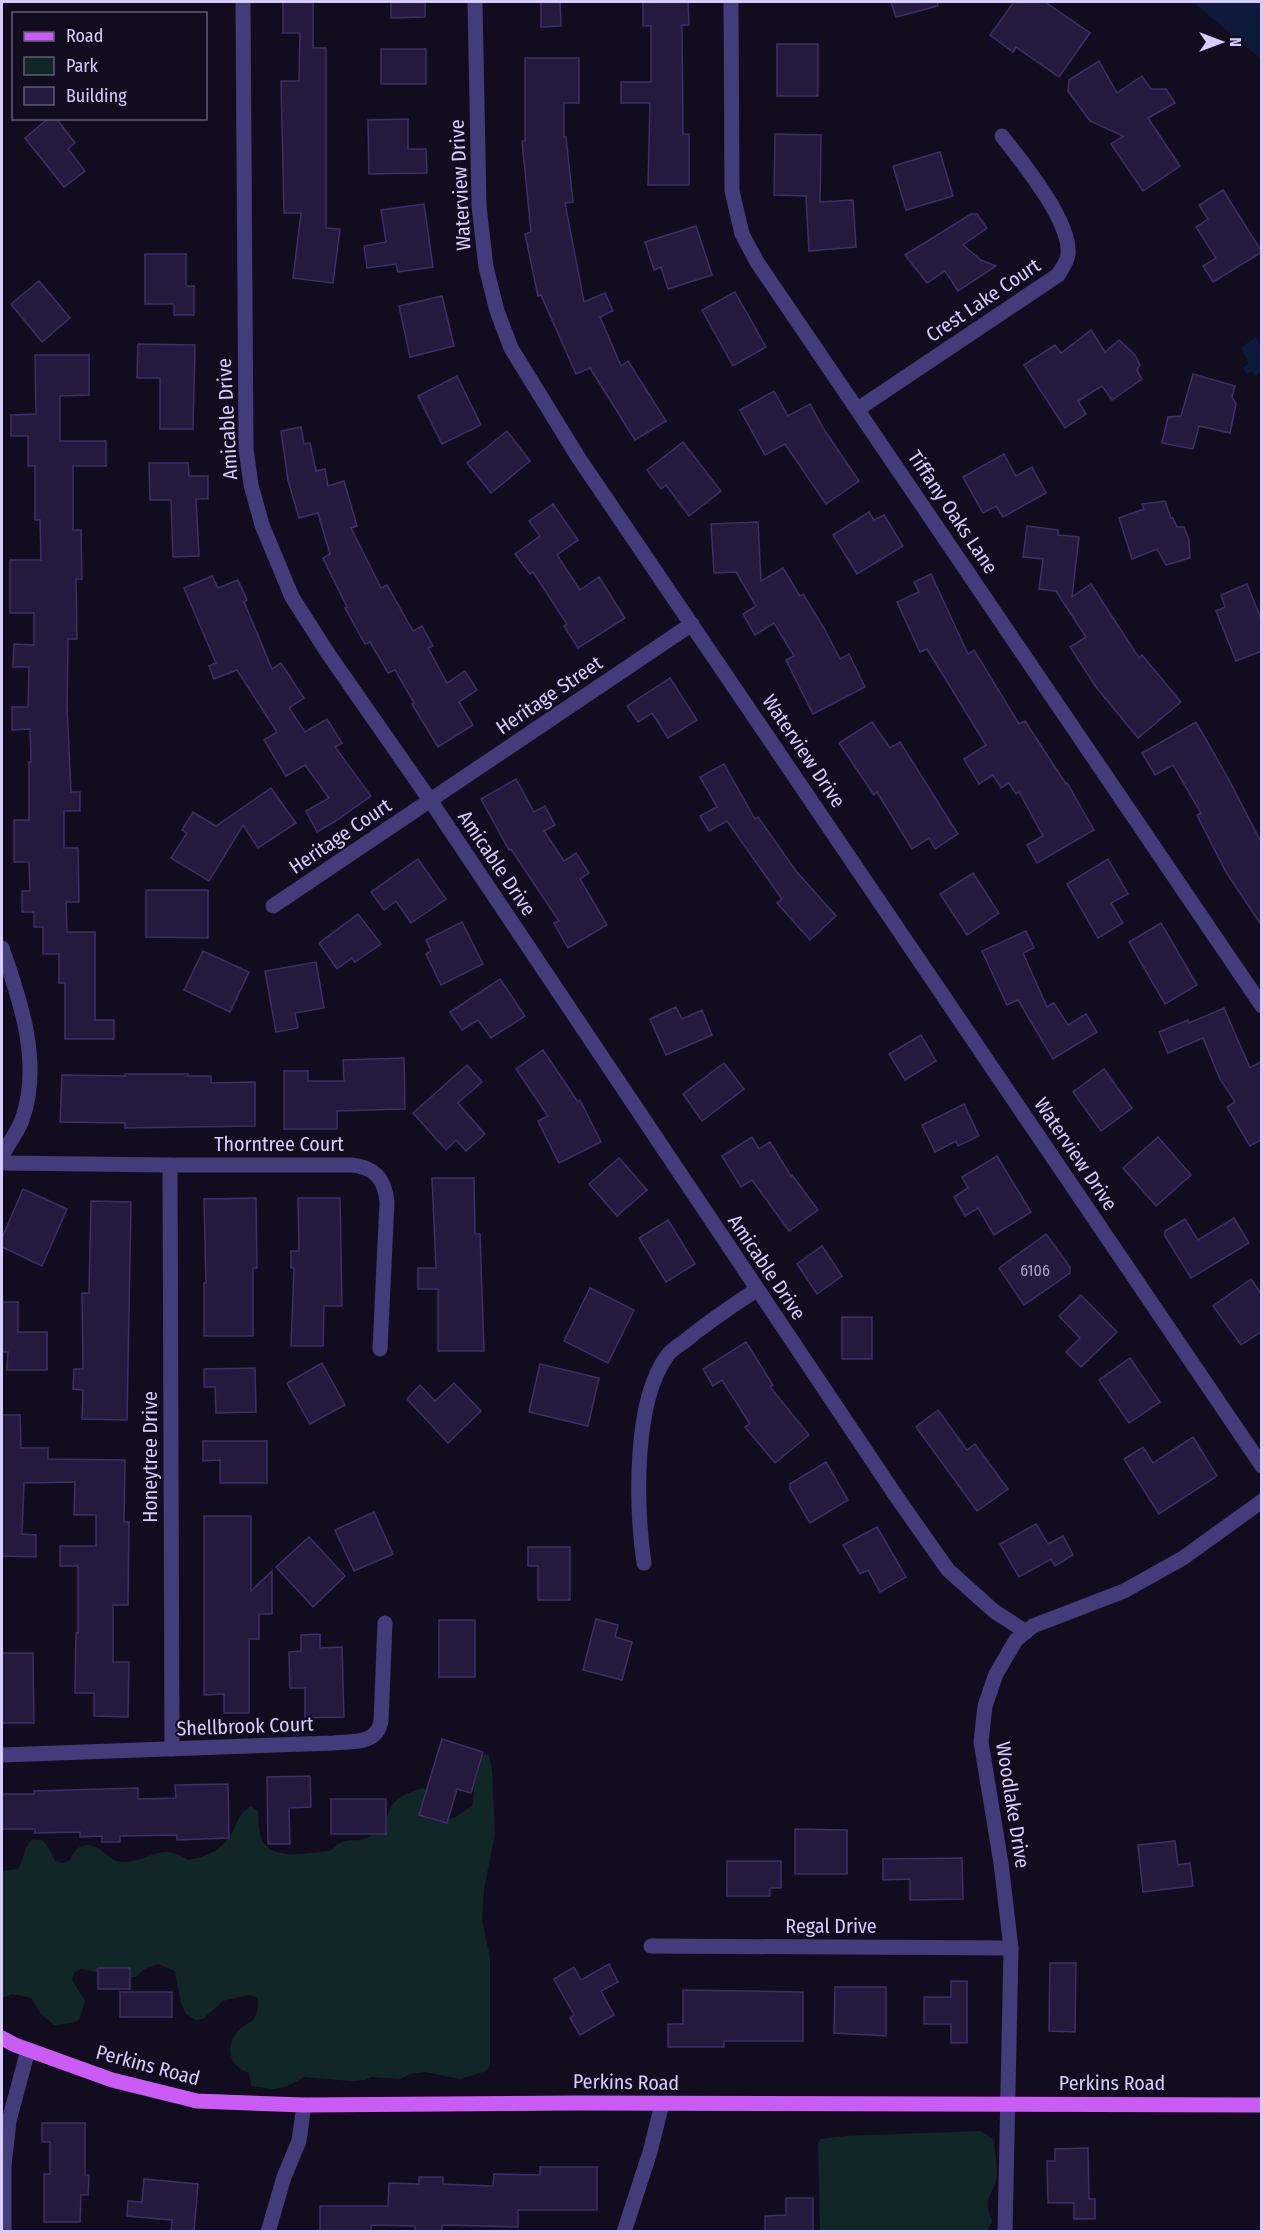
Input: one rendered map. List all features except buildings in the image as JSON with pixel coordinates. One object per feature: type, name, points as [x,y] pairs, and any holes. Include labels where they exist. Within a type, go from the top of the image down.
[{"type":"main road","name":"Perkins Road","points":[[2,2038],[28,2050],[112,2080],[196,2101],[304,2105],[564,2103],[1262,2105]]},
{"type":"street","name":"Amicable Drive","points":[[243,2],[245,431],[255,502],[270,548],[292,597],[352,690],[430,800],[756,1290],[948,1570],[993,1611],[1026,1632]]},
{"type":"street","name":"Waterview Drive","points":[[475,2],[479,206],[486,267],[497,311],[511,348],[578,457],[1262,1466]]},
{"type":"street","name":"Tiffany Oaks Lane","points":[[732,2],[732,191],[741,234],[757,262],[1262,1006]]},
{"type":"street","name":"Crest Lake Court","points":[[858,409],[1058,275],[1068,255],[1066,237],[1048,200],[1002,136]]},
{"type":"street","name":"Heritage Street","points":[[430,800],[692,624]]},
{"type":"street","name":"Heritage Court","points":[[273,906],[430,800]]},
{"type":"street","points":[[2,948],[21,1012],[31,1070],[28,1097],[21,1123],[2,1156]]},
{"type":"street","name":"Thorntree Court","points":[[2,1163],[170,1166],[352,1165],[375,1172],[384,1184],[387,1202],[380,1349]]},
{"type":"street","name":"Honeytree Drive","points":[[170,1166],[172,1749]]},
{"type":"street","points":[[644,1563],[639,1530],[639,1498],[643,1417],[652,1387],[668,1355],[698,1330],[756,1290]]},
{"type":"street","name":"Woodlake Drive","points":[[1005,2232],[1011,1948],[1001,1861],[981,1742],[985,1706],[996,1674],[1016,1640],[1033,1626],[1124,1591],[1183,1558],[1262,1501]]},
{"type":"street","name":"Shellbrook Court","points":[[2,1755],[333,1743],[372,1738],[379,1730],[382,1715],[385,1623]]},
{"type":"street","name":"Regal Drive","points":[[651,1946],[1011,1948]]},
{"type":"street","points":[[4,2232],[3,2186],[9,2121],[28,2050]]},
{"type":"street","points":[[624,2232],[650,2152],[662,2104]]},
{"type":"street","points":[[268,2232],[298,2141],[304,2105]]},
{"type":"green space","points":[[489,1755],[492,1771],[495,1834],[484,1889],[482,1920],[490,1957],[490,2066],[486,2071],[460,2079],[425,2072],[409,2074],[401,2079],[371,2077],[365,2080],[350,2081],[304,2077],[288,2086],[274,2089],[251,2086],[249,2073],[242,2070],[232,2060],[230,2047],[232,2040],[242,2027],[255,2018],[258,2009],[257,1997],[248,1995],[223,2001],[203,2019],[195,2020],[186,2014],[181,2003],[175,1971],[158,1964],[144,1969],[136,1977],[81,1969],[74,1973],[72,1980],[85,2001],[79,2020],[72,2023],[54,2025],[40,2013],[31,1998],[12,1994],[2,1998],[2,1871],[18,1869],[26,1847],[32,1840],[42,1840],[55,1861],[63,1863],[70,1860],[78,1848],[86,1845],[92,1845],[113,1859],[123,1862],[162,1852],[169,1852],[188,1860],[202,1857],[221,1846],[230,1836],[242,1813],[251,1806],[258,1811],[260,1834],[264,1843],[271,1849],[290,1854],[330,1851],[341,1842],[363,1839],[375,1833],[380,1829],[397,1800],[423,1788],[431,1795],[442,1819],[454,1818],[472,1806],[477,1763],[479,1757]]},
{"type":"green space","points":[[981,2131],[993,2139],[997,2167],[996,2182],[988,2201],[992,2221],[987,2231],[820,2231],[818,2143],[821,2139]]},
{"type":"water","points":[[1193,2],[1261,2],[1261,59]]},
{"type":"water","points":[[1255,337],[1261,347],[1261,371],[1256,375],[1252,371],[1247,374],[1243,368],[1249,363],[1241,348]]}]
